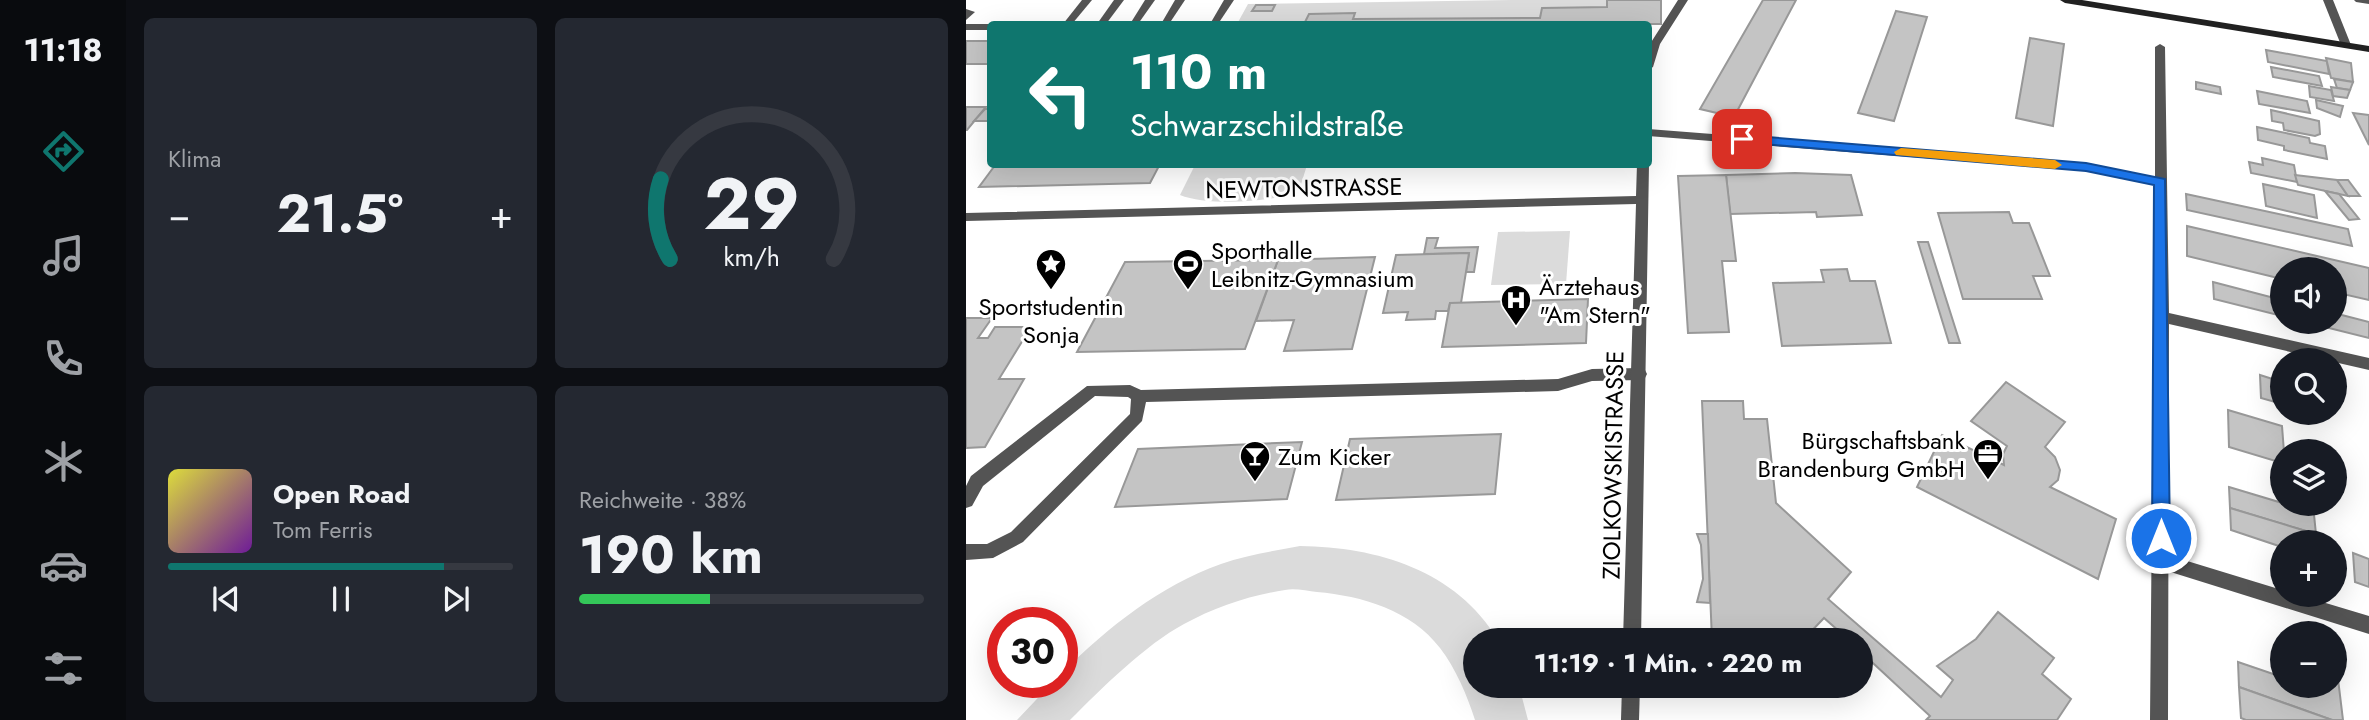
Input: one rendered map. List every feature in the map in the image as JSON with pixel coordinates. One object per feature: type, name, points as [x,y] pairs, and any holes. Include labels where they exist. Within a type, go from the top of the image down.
[{"type":"street","points":[[1070,21],[1087,0]]},
{"type":"street","points":[[1103,21],[1119,0]]},
{"type":"street","points":[[1136,21],[1150,0]]},
{"type":"street","points":[[1167,21],[1180,0]]},
{"type":"street","points":[[1216,21],[1229,0]]},
{"type":"street","points":[[1652,54],[1655,44],[1683,0]]},
{"type":"street","points":[[2065,0],[2369,49]]},
{"type":"street","points":[[2329,0],[2346,45]]},
{"type":"street","points":[[2359,0],[2369,1]]},
{"type":"street","points":[[966,27],[987,27]]},
{"type":"street","points":[[2159,720],[2162,317],[2160,47]]},
{"type":"street","points":[[1652,132],[2086,167],[2161,182]]},
{"type":"street","name":"ZIOLKOWSKISTRASSE","points":[[1632,628],[1643,168]]},
{"type":"street","name":"NEWTONSTRASSE","points":[[966,217],[1643,200]]},
{"type":"street","points":[[2162,317],[2369,364]]},
{"type":"street","points":[[966,501],[977,481],[1092,390],[1130,391],[1139,396],[1558,384],[1592,375],[1640,374]]},
{"type":"street","points":[[966,552],[976,554],[998,550],[1017,537],[1137,417],[1139,396]]},
{"type":"street","points":[[2161,561],[2369,625]]},
{"type":"street","points":[[1630,720],[1631,698]]},
{"type":"shaded area","points":[[1607,0],[1607,7],[1542,8],[1540,18],[1353,19],[1354,13],[1309,14],[1306,21],[1239,21],[1248,4]]},
{"type":"shaded area","points":[[1193,168],[1306,168],[1299,191],[1273,198],[1222,202],[1180,195]]},
{"type":"shaded area","points":[[1570,231],[1566,284],[1491,285],[1498,232]]},
{"type":"shaded area","points":[[1300,546],[1329,547],[1385,558],[1412,567],[1437,580],[1460,596],[1490,628],[1463,628],[1463,690],[1440,648],[1415,624],[1400,615],[1368,601],[1293,589],[1233,602],[1184,624],[1139,655],[1070,720],[1017,720],[1038,698],[1078,698],[1078,658],[1116,624],[1177,584],[1221,564]]},
{"type":"shaded area","points":[[1467,698],[1522,698],[1528,720],[1475,720]]},
{"type":"building","points":[[1607,0],[1661,0],[1661,24],[1652,24],[1652,21],[1306,21],[1309,14],[1355,13],[1353,19],[1540,18],[1542,8],[1607,7]]},
{"type":"building","points":[[1763,0],[1796,0],[1734,117],[1700,109]]},
{"type":"building","points":[[1256,5],[1275,5],[1272,11],[1252,11]]},
{"type":"building","points":[[1896,11],[1927,17],[1894,121],[1858,113]]},
{"type":"building","points":[[2030,38],[2064,44],[2053,126],[2016,118]]},
{"type":"building","points":[[966,41],[987,41],[987,64],[966,64]]},
{"type":"building","points":[[2266,50],[2327,61],[2329,74],[2268,62]]},
{"type":"building","points":[[2326,58],[2351,63],[2353,82],[2331,78]]},
{"type":"building","points":[[2271,67],[2319,76],[2322,86],[2273,77]]},
{"type":"building","points":[[2334,79],[2353,82],[2350,90],[2337,88]]},
{"type":"building","points":[[2196,82],[2220,87],[2221,94],[2196,89]]},
{"type":"building","points":[[2309,86],[2331,90],[2334,101],[2310,97]]},
{"type":"building","points":[[2331,87],[2350,90],[2347,98],[2333,96]]},
{"type":"building","points":[[2257,91],[2307,101],[2310,113],[2259,104]]},
{"type":"building","points":[[2316,100],[2343,106],[2340,117],[2317,108]]},
{"type":"building","points":[[966,107],[986,107],[967,130],[966,130]]},
{"type":"building","points":[[985,109],[987,109],[987,121],[974,121]]},
{"type":"building","points":[[2271,110],[2319,121],[2320,134],[2315,136],[2284,130],[2283,123],[2272,121]]},
{"type":"building","points":[[2353,113],[2369,115],[2369,145]]},
{"type":"building","points":[[2257,127],[2309,138],[2310,143],[2325,146],[2327,159],[2284,150],[2284,146],[2258,140]]},
{"type":"building","points":[[2262,158],[2294,165],[2297,182],[2251,173],[2249,162],[2263,165]]},
{"type":"building","points":[[993,168],[1158,168],[1150,183],[979,187]]},
{"type":"building","points":[[1726,175],[1851,175],[1862,215],[1817,217],[1816,212],[1730,214]]},
{"type":"building","points":[[1726,175],[1736,261],[1722,261],[1729,332],[1688,333],[1678,176]]},
{"type":"building","points":[[2295,175],[2337,180],[2348,196],[2298,185]]},
{"type":"building","points":[[2337,180],[2348,180],[2360,196],[2348,196]]},
{"type":"building","points":[[2263,184],[2314,195],[2317,218],[2266,206]]},
{"type":"building","points":[[2325,191],[2339,194],[2359,219],[2349,220]]},
{"type":"building","points":[[2186,194],[2348,229],[2352,246],[2187,210]]},
{"type":"building","points":[[2009,212],[2013,223],[2029,223],[2050,276],[2033,276],[2042,299],[1963,299],[1938,213]]},
{"type":"building","points":[[2187,226],[2321,257],[2270,257],[2270,276],[2187,256]]},
{"type":"building","points":[[1427,238],[1438,238],[1435,248],[1478,247],[1474,272],[1466,272],[1469,253],[1424,254]]},
{"type":"building","points":[[1918,242],[1928,242],[1960,343],[1949,343]]},
{"type":"building","points":[[1469,253],[1461,303],[1450,303],[1448,311],[1436,311],[1435,319],[1406,320],[1408,312],[1383,313],[1396,255]]},
{"type":"building","points":[[1375,257],[1352,349],[1284,351],[1294,320],[1256,321],[1278,260]]},
{"type":"building","name":"Sporthalle Leibnitz-Gymnasium","points":[[1278,260],[1245,349],[1077,352],[1125,262]]},
{"type":"building","points":[[2347,263],[2369,268],[2369,300],[2347,295]]},
{"type":"building","points":[[1847,269],[1850,281],[1875,281],[1891,343],[1782,346],[1773,283],[1824,282],[1821,270]]},
{"type":"building","points":[[2213,282],[2270,297],[2270,313],[2214,299]]},
{"type":"building","name":"Ärztehaus \"Am Stern\"","points":[[1588,299],[1586,343],[1442,347],[1450,303]]},
{"type":"building","points":[[2347,316],[2369,322],[2369,338],[2347,332]]},
{"type":"building","points":[[966,318],[992,318],[978,338],[988,338],[995,327],[1031,327],[999,379],[1024,379],[985,447],[966,448]]},
{"type":"building","points":[[2260,375],[2270,378],[2270,401],[2261,398]]},
{"type":"building","name":"Bürgschaftsbank Brandenburg GmbH","points":[[2006,382],[2065,422],[2045,447],[2055,457],[2060,470],[2058,480],[2050,487],[2116,519],[2098,579],[1917,487],[1942,435],[2004,465],[2003,454],[2007,446],[1971,421]]},
{"type":"building","points":[[1702,401],[1743,401],[1744,419],[1767,419],[1776,503],[1851,572],[1828,599],[1861,628],[1835,628],[1824,618],[1814,628],[1711,628]]},
{"type":"building","points":[[2228,410],[2270,422],[2270,425],[2282,426],[2283,439],[2270,439],[2270,459],[2229,447]]},
{"type":"building","points":[[1501,434],[1495,494],[1336,500],[1350,439]]},
{"type":"building","points":[[1302,442],[1287,499],[1115,507],[1138,449]]},
{"type":"building","points":[[2229,487],[2270,499],[2270,516],[2314,516],[2316,530],[2303,530],[2230,508]]},
{"type":"building","points":[[2230,508],[2303,530],[2270,530],[2270,543],[2231,530]]},
{"type":"building","points":[[1697,534],[1708,534],[1710,603],[1697,602],[1703,579],[1701,545]]},
{"type":"building","points":[[2353,553],[2369,559],[2369,587],[2355,582]]},
{"type":"building","points":[[1998,612],[2054,658],[2042,674],[2071,699],[2057,720],[1926,720],[1930,716],[1873,663],[1873,638],[1941,697],[1953,680],[1937,666],[1976,639]]},
{"type":"building","points":[[2238,662],[2270,673],[2270,698],[2239,687]]},
{"type":"building","points":[[2239,687],[2332,720],[2246,720],[2241,718]]},
{"type":"building","points":[[2270,698],[2340,698],[2343,720],[2332,720]]},
{"type":"slow traffic","points":[[1901,152],[2055,165]]},
{"type":"place","name":"Sportstudentin Sonja","points":[[1051,291]]},
{"type":"place","name":"Sporthalle Leibnitz-Gymnasium","points":[[1188,291]]},
{"type":"place","name":"Ärztehaus \"Am Stern\"","points":[[1516,327]]},
{"type":"place","name":"Bürgschaftsbank Brandenburg GmbH","points":[[1988,481]]},
{"type":"place","name":"Zum Kicker","points":[[1255,483]]},
{"type":"route","points":[[1742,139],[2086,167],[2161,182],[2161,538]]}]
